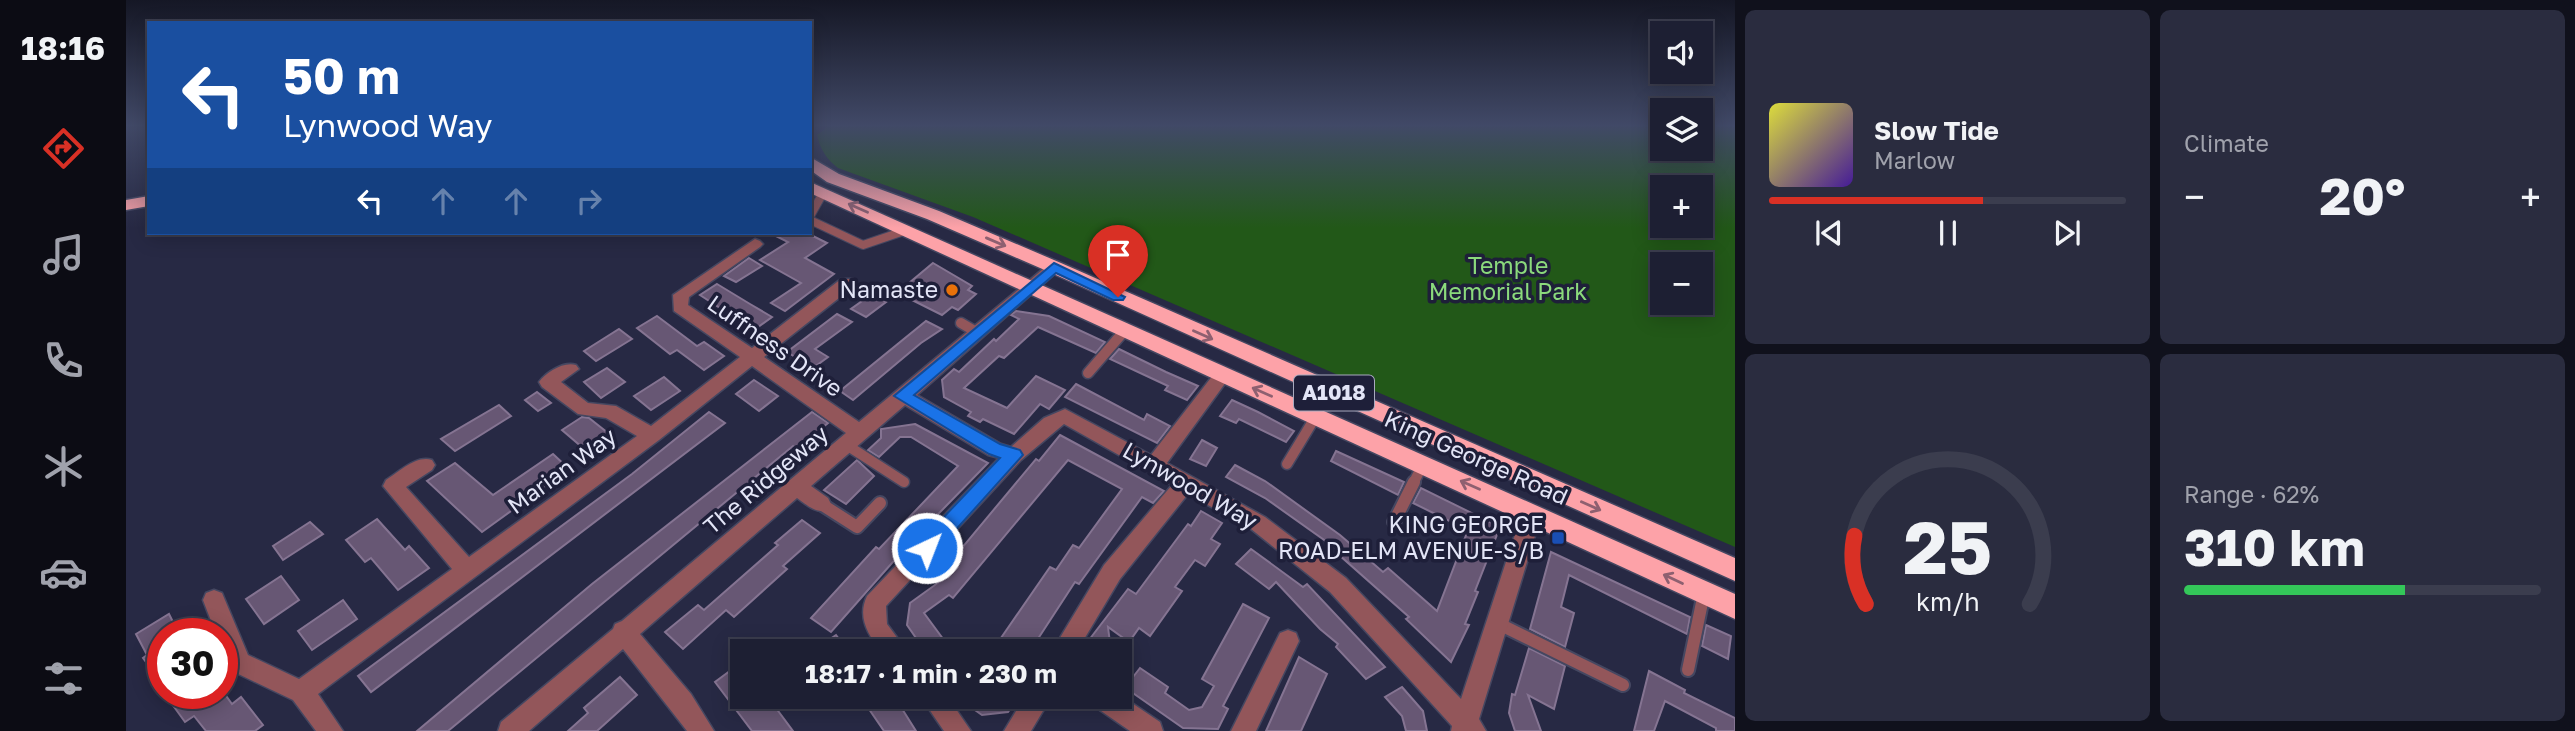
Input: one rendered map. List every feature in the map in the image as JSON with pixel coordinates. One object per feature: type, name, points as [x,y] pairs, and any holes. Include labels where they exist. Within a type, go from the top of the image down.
[{"type":"highway","name":"King George Road","points":[[812,163],[833,178],[933,215],[1054,267],[1735,570]]},
{"type":"highway","name":"King George Road","points":[[817,190],[1735,607]]},
{"type":"highway","points":[[126,205],[147,201]]},
{"type":"highway","points":[[1532,513],[1542,485]]},
{"type":"street","name":"Luffness Drive","points":[[755,244],[681,295],[680,307],[753,358],[852,438]]},
{"type":"street","name":"The Ridgeway","points":[[510,731],[902,396],[970,328],[1032,287],[1054,267]]},
{"type":"street","name":"Marian Way","points":[[301,692],[652,435],[847,283]]},
{"type":"street","points":[[570,369],[548,382],[584,409],[610,411],[652,435]]},
{"type":"street","points":[[1155,464],[1223,374]]},
{"type":"street","points":[[902,396],[995,450],[1014,455]]},
{"type":"street","name":"Lynwood Way","points":[[886,639],[876,627],[875,603],[1014,455],[1028,446],[1049,421],[1065,416],[1258,523],[1338,585],[1467,728]]},
{"type":"street","points":[[425,466],[393,486],[467,570]]},
{"type":"street","points":[[1071,639],[1112,572],[1186,482]]},
{"type":"street","points":[[796,487],[821,504]]},
{"type":"street","points":[[1467,728],[1532,513]]},
{"type":"street","points":[[214,600],[240,663],[301,692],[331,731]]},
{"type":"street","points":[[624,631],[702,731]]},
{"type":"street","points":[[1243,731],[1288,641]]},
{"type":"street","points":[[942,709],[959,731]]},
{"type":"street","points":[[1016,731],[1031,709]]},
{"type":"street","points":[[1119,709],[1151,731]]},
{"type":"lane","points":[[812,210],[817,190]]},
{"type":"lane","points":[[812,219],[863,245],[907,230]]},
{"type":"lane","points":[[1088,373],[1126,329]]},
{"type":"lane","points":[[1287,464],[1316,416]]},
{"type":"lane","points":[[852,438],[904,482]]},
{"type":"lane","points":[[1394,522],[1423,464]]},
{"type":"lane","points":[[821,504],[857,527],[880,503]]},
{"type":"lane","points":[[1688,670],[1704,593]]},
{"type":"lane","points":[[1497,623],[1623,685]]},
{"type":"green space","name":"Temple Memorial Park","points":[[829,160],[1735,160],[1735,547],[973,217],[838,168]]},
{"type":"building","points":[[774,235],[811,235],[827,243],[805,258],[834,274],[785,311],[771,303],[801,283],[760,260],[788,242]]},
{"type":"building","points":[[749,258],[762,266],[736,282],[724,276]]},
{"type":"building","points":[[933,263],[972,286],[968,290],[976,294],[958,310],[952,307],[942,315],[912,300],[925,290],[909,283]]},
{"type":"building","points":[[717,284],[772,317],[754,330],[700,295]]},
{"type":"building","points":[[872,294],[886,302],[866,317],[851,309]]},
{"type":"building","points":[[1016,311],[1049,316],[1105,342],[1096,353],[1038,327],[1004,358],[999,356],[964,388],[1007,408],[1036,376],[1065,390],[1049,409],[1040,404],[1014,434],[983,419],[980,422],[968,416],[971,412],[944,397],[942,380],[954,369],[959,372],[994,339],[996,341],[1019,319],[1011,315]]},
{"type":"building","points":[[837,314],[852,322],[815,349],[828,357],[813,368],[787,352]]},
{"type":"building","points":[[657,316],[697,346],[704,342],[724,356],[704,370],[677,350],[670,354],[637,328]]},
{"type":"building","points":[[926,321],[942,329],[921,343],[853,400],[840,391]]},
{"type":"building","points":[[619,329],[632,339],[596,361],[584,351]]},
{"type":"building","points":[[1119,349],[1198,386],[1187,400],[1165,390],[1168,386],[1110,359]]},
{"type":"building","points":[[607,368],[625,382],[601,398],[584,382]]},
{"type":"building","points":[[664,377],[680,391],[651,410],[634,396]]},
{"type":"building","points":[[754,380],[778,396],[759,411],[736,394]]},
{"type":"building","points":[[1076,384],[1144,420],[1147,414],[1170,426],[1157,443],[1065,397]]},
{"type":"building","points":[[537,392],[551,403],[538,411],[525,400]]},
{"type":"building","points":[[1232,400],[1294,431],[1286,442],[1239,419],[1236,423],[1220,416]]},
{"type":"building","points":[[499,405],[511,416],[455,451],[441,439]]},
{"type":"building","points":[[709,412],[725,423],[371,692],[358,676],[632,474]]},
{"type":"building","points":[[812,412],[828,423],[796,449],[793,446],[448,731],[417,731],[592,584]]},
{"type":"building","points":[[582,417],[589,418],[613,437],[590,454],[562,430]]},
{"type":"building","points":[[915,424],[988,463],[907,546],[831,632],[811,618],[876,547],[879,549],[958,466],[911,437],[900,437],[879,457],[868,450],[881,438],[881,429]]},
{"type":"building","points":[[1060,435],[1164,491],[1153,503],[1142,497],[1079,584],[1075,582],[1038,639],[1000,639],[1050,567],[1056,570],[1073,545],[1079,548],[1122,489],[1068,460],[953,598],[949,595],[924,613],[943,639],[917,639],[907,625],[910,603],[946,577],[941,573],[1036,459],[1039,461]]},
{"type":"building","points":[[1202,440],[1217,448],[1206,466],[1190,459]]},
{"type":"building","points":[[1336,451],[1404,482],[1398,495],[1331,461]]},
{"type":"building","points":[[553,454],[569,469],[482,532],[427,481],[455,463],[493,495]]},
{"type":"building","points":[[857,460],[874,476],[846,504],[824,490]]},
{"type":"building","points":[[1235,465],[1265,481],[1340,535],[1383,572],[1388,568],[1437,611],[1468,530],[1413,503],[1421,488],[1500,527],[1475,591],[1478,592],[1465,624],[1469,625],[1451,662],[1406,619],[1409,617],[1338,554],[1341,552],[1265,498],[1226,477]]},
{"type":"building","points":[[1201,511],[1222,523],[1211,539],[1220,544],[1205,566],[1195,560],[1175,587],[1182,591],[1150,636],[1139,628],[1131,639],[1125,639],[1108,627],[1110,639],[1090,639],[1128,589],[1136,594],[1188,524],[1191,526]]},
{"type":"building","points":[[377,519],[405,550],[409,546],[429,568],[398,590],[371,558],[365,562],[346,540]]},
{"type":"building","points":[[802,520],[820,533],[783,566],[787,569],[734,617],[726,610],[683,649],[665,632],[698,605],[704,610],[778,545],[775,543]]},
{"type":"building","points":[[310,522],[323,534],[283,560],[273,546]]},
{"type":"building","points":[[1251,549],[1303,587],[1307,584],[1385,667],[1366,679],[1336,647],[1338,644],[1320,629],[1276,582],[1269,589],[1236,564]]},
{"type":"building","points":[[1551,552],[1690,617],[1687,634],[1569,575],[1561,607],[1574,613],[1565,647],[1530,629]]},
{"type":"building","points":[[281,576],[299,600],[264,624],[246,599]]},
{"type":"building","points":[[343,600],[357,619],[312,650],[298,631]]},
{"type":"building","points":[[1243,604],[1269,618],[1223,706],[1228,709],[1218,729],[1183,728],[1132,692],[1132,676],[1140,668],[1168,687],[1165,693],[1189,710],[1202,707],[1214,686],[1202,679]]},
{"type":"building","points":[[1706,625],[1731,636],[1728,659],[1702,646]]},
{"type":"building","points":[[147,627],[147,655],[136,634]]},
{"type":"building","points":[[1529,648],[1565,666],[1554,709],[1528,695],[1541,731],[1515,731],[1509,713],[1512,694],[1515,695]]},
{"type":"building","points":[[1299,657],[1327,674],[1301,731],[1266,731]]},
{"type":"building","points":[[730,671],[730,702],[715,682]]},
{"type":"building","points":[[1649,671],[1685,690],[1684,693],[1735,718],[1735,731],[1716,731],[1716,728],[1665,701],[1654,731],[1634,731]]},
{"type":"building","points":[[620,677],[637,695],[597,731],[568,731],[588,713],[584,708]]},
{"type":"building","points":[[1402,687],[1423,711],[1427,731],[1406,731],[1402,716],[1385,697]]},
{"type":"building","points":[[241,697],[263,725],[255,731],[206,731],[194,716],[185,722],[176,709],[238,709],[238,699]]},
{"type":"building","points":[[735,709],[777,709],[793,731],[752,731]]},
{"type":"building","points":[[869,709],[902,709],[916,731],[884,731]]},
{"type":"building","points":[[973,709],[1010,709],[1008,712],[982,715]]},
{"type":"place","name":"Namaste","points":[[952,290]]},
{"type":"place","name":"KING GEORGE ROAD-ELM AVENUE-S/B","points":[[1558,538]]},
{"type":"route","points":[[927,548],[1014,455],[995,450],[902,396],[1054,267],[1118,297]]}]
